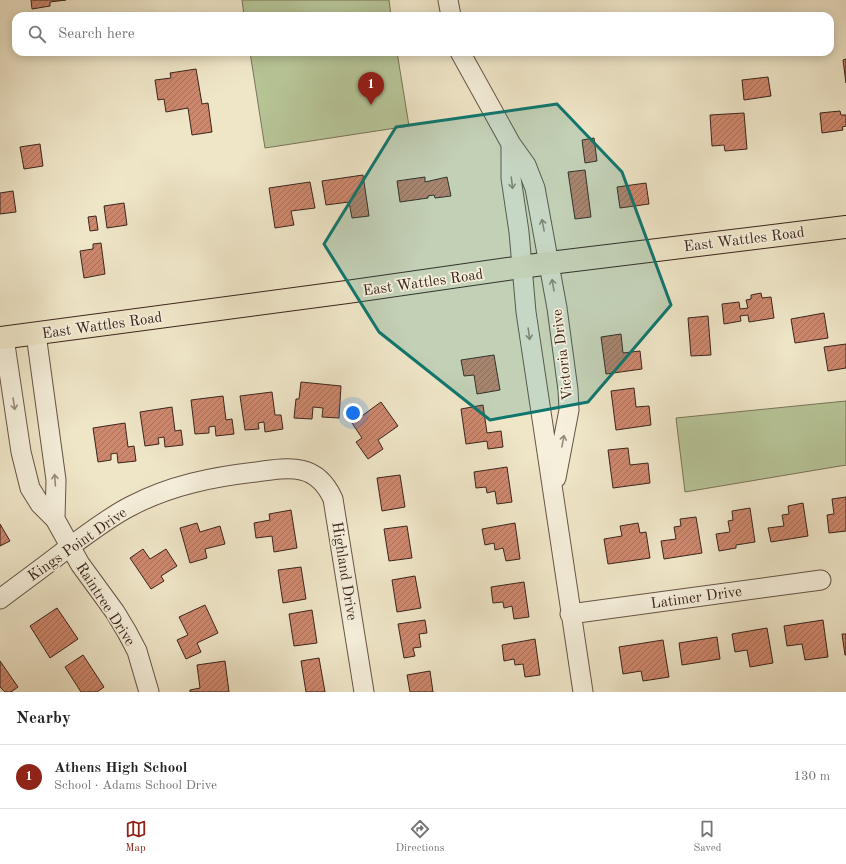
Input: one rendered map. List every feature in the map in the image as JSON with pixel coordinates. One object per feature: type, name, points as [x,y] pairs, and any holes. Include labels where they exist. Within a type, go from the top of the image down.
[{"type":"main road","name":"East Wattles Road","points":[[2,338],[550,264],[846,227]]},
{"type":"street","points":[[448,0],[450,12]]},
{"type":"street","name":"Victoria Drive","points":[[462,56],[511,144],[526,165],[535,188],[550,264],[568,390],[569,410],[553,493]]},
{"type":"street","name":"Victoria Drive","points":[[511,144],[511,178],[519,232],[526,312],[570,614],[583,692]]},
{"type":"street","name":"Raintree Drive","points":[[36,334],[56,480],[55,519]]},
{"type":"street","name":"Raintree Drive","points":[[2,338],[26,476],[30,488],[40,504],[55,519],[80,564],[115,612],[127,632],[137,651],[149,692]]},
{"type":"street","name":"Kings Point Drive","points":[[0,599],[110,518],[131,506],[178,487],[228,475],[274,469],[298,469]]},
{"type":"street","name":"Highland Drive","points":[[298,469],[308,471],[323,481],[333,499],[364,692]]},
{"type":"street","name":"Latimer Drive","points":[[570,614],[821,580]]},
{"type":"highlighted area","points":[[557,104],[622,172],[671,305],[588,402],[490,420],[379,332],[324,244],[396,127]]},
{"type":"green space","points":[[242,0],[389,0],[390,12],[244,12]]},
{"type":"green space","points":[[251,56],[398,56],[409,126],[265,148]]},
{"type":"green space","points":[[846,401],[846,465],[685,492],[676,418]]},
{"type":"building","points":[[31,0],[66,0],[50,2],[50,6],[32,9]]},
{"type":"building","points":[[846,59],[846,83],[843,60]]},
{"type":"building","points":[[196,69],[202,104],[208,103],[212,132],[192,135],[188,108],[166,112],[164,99],[158,100],[155,80],[171,78],[170,73]]},
{"type":"building","points":[[768,77],[771,96],[744,100],[742,80]]},
{"type":"building","points":[[840,111],[841,115],[846,115],[846,126],[842,127],[843,130],[822,133],[820,113]]},
{"type":"building","points":[[744,113],[747,149],[725,151],[724,145],[712,146],[710,115]]},
{"type":"building","points":[[594,138],[597,161],[585,163],[582,140]]},
{"type":"building","points":[[40,144],[43,166],[24,169],[20,147]]},
{"type":"building","points":[[585,170],[591,217],[575,219],[568,172]]},
{"type":"building","points":[[363,175],[369,216],[352,218],[349,202],[326,205],[322,181]]},
{"type":"building","points":[[425,177],[425,182],[447,177],[451,196],[435,198],[434,195],[428,196],[428,198],[400,202],[397,181]]},
{"type":"building","points":[[310,182],[315,208],[291,211],[294,225],[275,228],[269,188]]},
{"type":"building","points":[[646,183],[649,204],[620,208],[617,187]]},
{"type":"building","points":[[13,191],[16,212],[0,214],[0,193]]},
{"type":"building","points":[[124,203],[127,225],[107,228],[104,206]]},
{"type":"building","points":[[96,216],[98,230],[90,231],[88,217]]},
{"type":"building","points":[[101,243],[105,274],[84,278],[80,251],[93,249],[93,244]]},
{"type":"building","points":[[761,293],[762,298],[771,297],[774,318],[749,322],[748,315],[740,316],[741,321],[724,324],[722,304],[739,302],[740,309],[748,308],[746,300],[751,299],[751,295]]},
{"type":"building","points":[[824,313],[828,338],[795,343],[791,319]]},
{"type":"building","points":[[708,316],[711,355],[691,356],[688,318]]},
{"type":"building","points":[[621,334],[623,353],[640,351],[642,369],[606,374],[601,337]]},
{"type":"building","points":[[846,344],[846,368],[828,371],[824,347]]},
{"type":"building","points":[[494,355],[500,390],[477,394],[474,375],[464,376],[461,360]]},
{"type":"building","points":[[301,382],[341,386],[339,418],[322,417],[323,408],[313,407],[312,419],[294,418],[296,399],[299,399]]},
{"type":"building","points":[[634,388],[636,407],[649,406],[651,425],[616,430],[611,391]]},
{"type":"building","points":[[272,392],[275,415],[281,415],[283,429],[265,432],[264,422],[258,423],[259,429],[245,430],[240,396]]},
{"type":"building","points":[[223,396],[226,420],[232,419],[234,434],[216,436],[215,426],[209,427],[209,433],[195,434],[191,400]]},
{"type":"building","points":[[381,402],[398,426],[378,440],[383,449],[368,459],[356,442],[362,438],[352,423]]},
{"type":"building","points":[[483,405],[487,433],[501,431],[503,447],[488,449],[487,441],[466,444],[461,409]]},
{"type":"building","points":[[172,407],[175,431],[181,430],[183,445],[165,447],[164,437],[158,438],[159,444],[145,446],[140,412]]},
{"type":"building","points":[[125,423],[128,447],[134,446],[136,461],[118,463],[117,453],[111,454],[111,460],[98,462],[93,428]]},
{"type":"building","points":[[628,448],[630,465],[648,463],[650,483],[613,488],[608,450]]},
{"type":"building","points":[[507,467],[512,502],[497,504],[495,491],[487,493],[486,487],[476,488],[474,472]]},
{"type":"building","points":[[400,475],[405,507],[382,511],[377,478]]},
{"type":"building","points":[[846,497],[846,531],[829,533],[827,515],[834,514],[832,499]]},
{"type":"building","points":[[803,503],[808,536],[771,542],[768,528],[784,526],[782,515],[789,514],[788,506]]},
{"type":"building","points":[[750,508],[755,542],[736,545],[736,548],[719,551],[716,534],[730,532],[728,521],[733,520],[732,511]]},
{"type":"building","points":[[291,510],[297,548],[274,552],[272,536],[256,538],[254,523],[270,520],[269,514]]},
{"type":"building","points":[[696,517],[702,553],[664,559],[661,541],[676,539],[674,527],[681,526],[680,519]]},
{"type":"building","points":[[197,523],[200,532],[220,526],[225,544],[205,549],[207,558],[190,563],[180,528]]},
{"type":"building","points":[[515,523],[520,559],[506,561],[503,548],[495,550],[494,543],[485,545],[482,529]]},
{"type":"building","points":[[638,523],[640,533],[646,532],[650,558],[608,564],[604,539],[622,536],[620,526]]},
{"type":"building","points":[[0,524],[10,541],[0,546]]},
{"type":"building","points":[[407,526],[412,558],[389,561],[384,529]]},
{"type":"building","points":[[143,549],[150,559],[166,549],[177,566],[161,576],[164,581],[151,589],[130,558]]},
{"type":"building","points":[[301,567],[306,599],[283,603],[278,570]]},
{"type":"building","points":[[415,576],[421,608],[397,612],[392,580]]},
{"type":"building","points":[[524,582],[529,617],[514,619],[512,606],[504,608],[503,602],[493,603],[491,587]]},
{"type":"building","points":[[205,605],[218,633],[197,643],[201,652],[186,659],[177,640],[188,635],[179,617]]},
{"type":"building","points":[[57,608],[78,639],[50,658],[30,626]]},
{"type":"building","points":[[312,610],[317,643],[294,646],[289,614]]},
{"type":"building","points":[[425,620],[427,633],[419,634],[421,647],[413,648],[415,656],[404,658],[398,624]]},
{"type":"building","points":[[823,620],[828,657],[805,660],[802,644],[787,646],[784,626]]},
{"type":"building","points":[[767,628],[773,663],[750,667],[747,650],[735,652],[732,634]]},
{"type":"building","points":[[842,634],[846,634],[846,655],[845,655]]},
{"type":"building","points":[[717,637],[720,659],[682,665],[679,643]]},
{"type":"building","points":[[535,639],[540,675],[525,677],[523,664],[515,665],[514,659],[504,661],[502,645]]},
{"type":"building","points":[[663,640],[669,677],[643,681],[641,671],[623,674],[619,647]]},
{"type":"building","points":[[83,655],[104,687],[97,692],[81,692],[65,667]]},
{"type":"building","points":[[319,658],[325,692],[306,692],[301,661]]},
{"type":"building","points":[[0,661],[18,687],[11,692],[5,692],[0,687]]},
{"type":"building","points":[[225,661],[229,692],[190,692],[190,690],[200,688],[197,665]]},
{"type":"building","points":[[430,671],[433,692],[410,692],[407,675]]},
{"type":"place","name":"Athens High School","points":[[371,105]]}]
